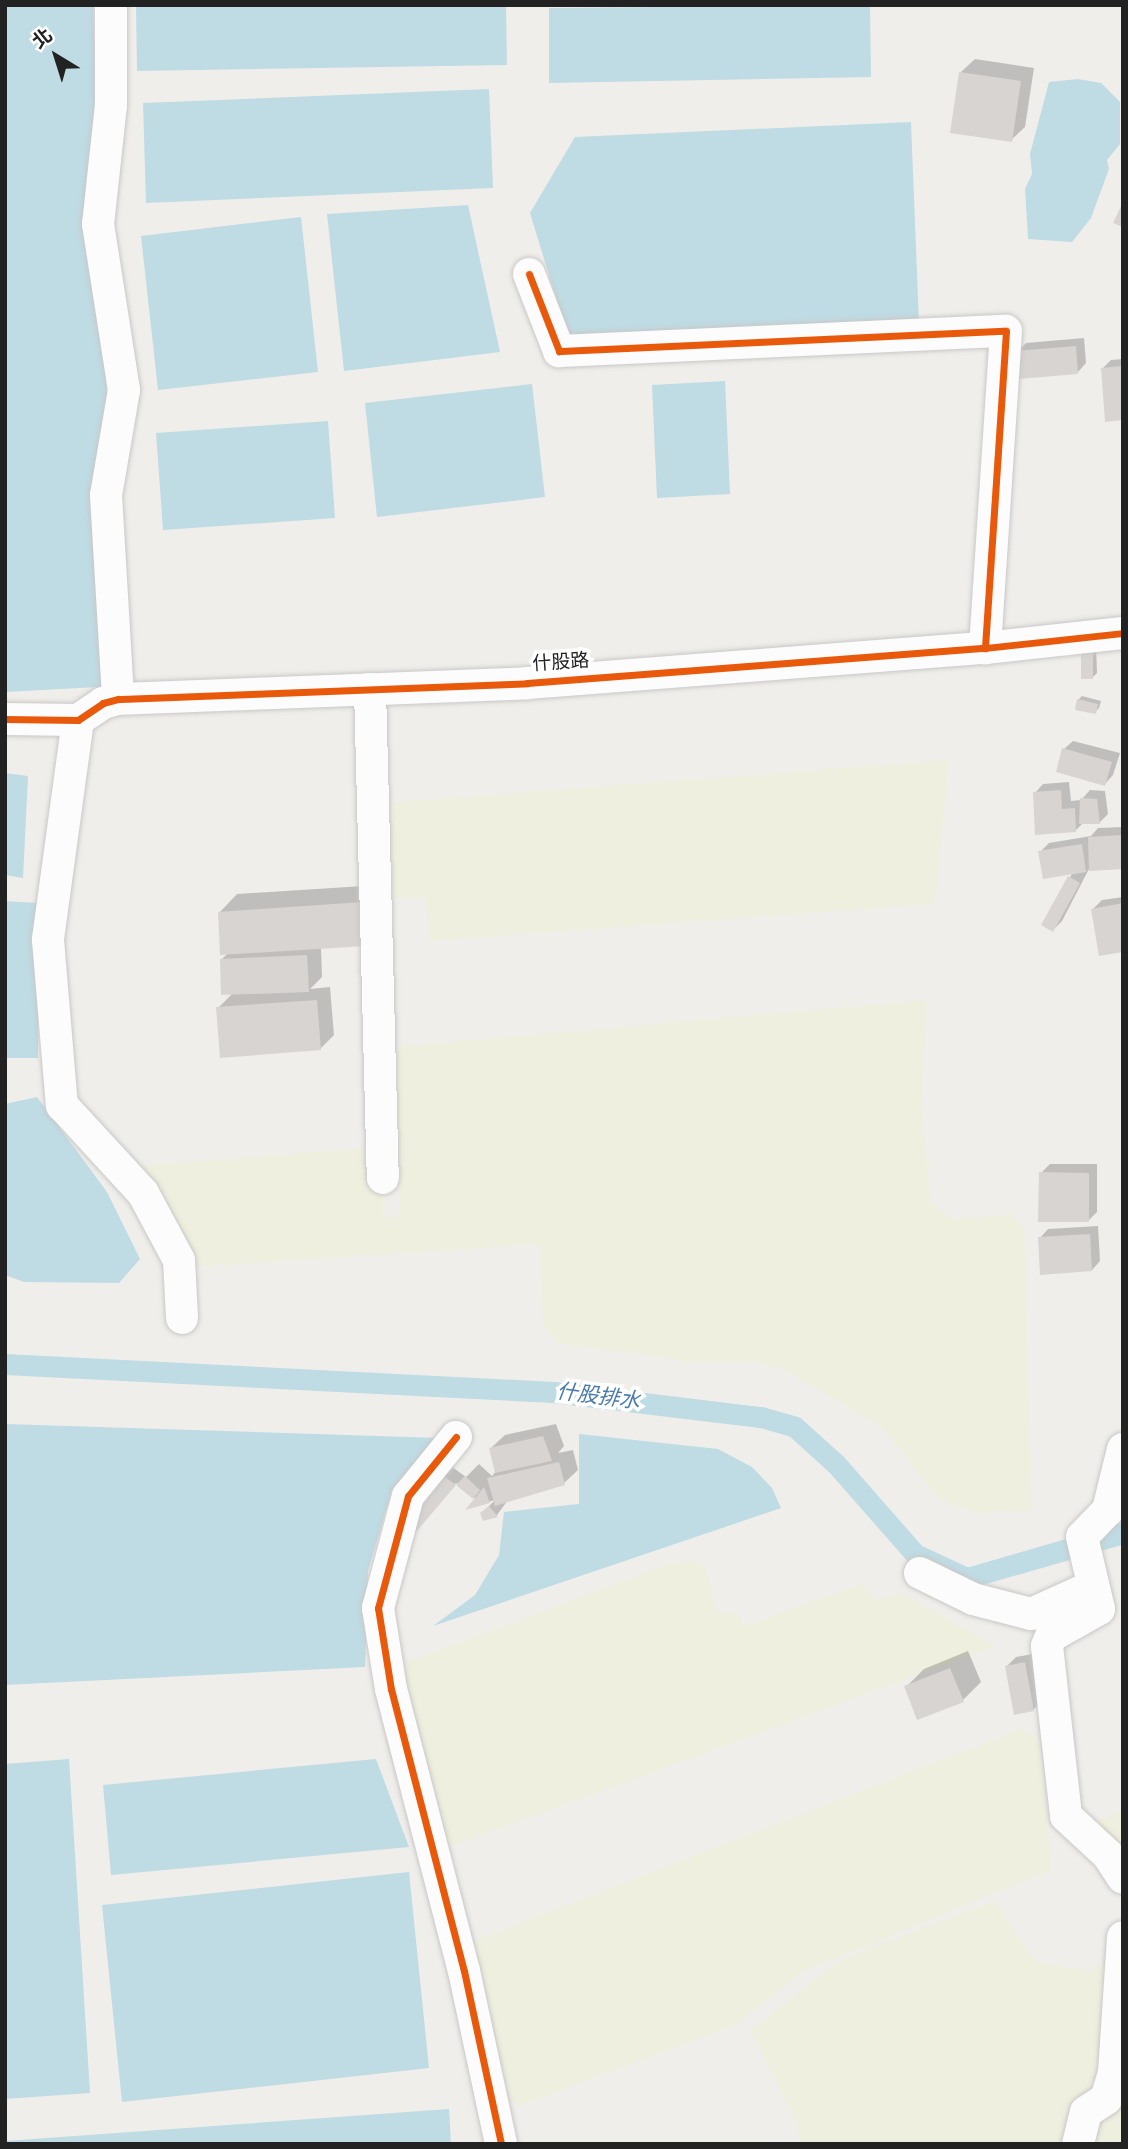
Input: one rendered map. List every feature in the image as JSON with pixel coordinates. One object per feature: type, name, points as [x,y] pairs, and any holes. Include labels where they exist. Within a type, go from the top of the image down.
[{"type":"street","points":[[111,5],[111,105],[98,224],[124,390],[106,495],[118,699]]},
{"type":"street","points":[[529,274],[559,351],[1006,331],[985,648]]},
{"type":"street","name":"什股路","points":[[78,720],[103,703],[118,699],[527,683],[985,648],[1123,633]]},
{"type":"street","points":[[370,689],[383,1178]]},
{"type":"street","points":[[5,719],[78,720],[48,940],[62,1105],[143,1193],[179,1260],[182,1318]]},
{"type":"street","points":[[456,1437],[408,1496],[378,1608],[391,1689],[464,1970],[501,2144]]},
{"type":"street","points":[[1123,1449],[1108,1510],[1082,1537],[1099,1609],[1051,1636],[1047,1646],[1066,1816],[1108,1855],[1123,1878]]},
{"type":"street","points":[[920,1573],[972,1599],[1031,1614],[1091,1580]]},
{"type":"street","points":[[1078,2144],[1086,2112],[1114,2108],[1123,1937]]},
{"type":"green space","points":[[949,760],[935,904],[429,941],[425,897],[387,898],[385,803]]},
{"type":"green space","points":[[927,1000],[922,1102],[930,1202],[951,1219],[1010,1215],[1024,1227],[1032,1510],[980,1513],[939,1500],[882,1427],[782,1369],[758,1362],[693,1362],[557,1343],[543,1326],[539,1244],[196,1267],[184,1235],[131,1166],[383,1147],[383,1218],[400,1217],[394,1047]]},
{"type":"green space","points":[[696,1561],[706,1569],[718,1613],[738,1613],[744,1626],[862,1584],[874,1600],[901,1593],[996,1646],[445,1849],[397,1666],[671,1563]]},
{"type":"green space","points":[[1021,1729],[1038,1738],[1052,1870],[802,1972],[736,2025],[519,2106],[510,2101],[468,1943]]},
{"type":"green space","points":[[1123,1811],[1123,1856],[1093,1821]]},
{"type":"green space","points":[[995,1901],[1035,1961],[1089,1971],[1123,1955],[1123,2144],[801,2144],[796,2122],[750,2030],[842,1959]]},
{"type":"water","points":[[5,5],[93,5],[117,686],[5,692]]},
{"type":"water","points":[[136,5],[506,5],[507,65],[137,71]]},
{"type":"water","points":[[870,5],[871,77],[549,83],[549,8]]},
{"type":"water","points":[[1078,79],[1101,83],[1120,102],[1120,144],[1107,160],[1109,169],[1091,218],[1072,242],[1028,239],[1025,189],[1032,174],[1030,154],[1049,82]]},
{"type":"water","points":[[489,89],[493,188],[146,203],[143,103]]},
{"type":"water","points":[[911,122],[919,324],[569,340],[530,213],[575,137]]},
{"type":"water","points":[[468,205],[500,352],[344,371],[327,214]]},
{"type":"water","points":[[301,217],[318,372],[158,390],[141,236]]},
{"type":"water","points":[[725,381],[730,494],[657,498],[652,385]]},
{"type":"water","points":[[532,384],[545,497],[377,517],[365,403]]},
{"type":"water","points":[[328,421],[335,518],[163,530],[156,433]]},
{"type":"water","points":[[5,773],[28,776],[23,878],[5,875]]},
{"type":"water","points":[[5,901],[39,903],[38,1058],[5,1058]]},
{"type":"water","points":[[37,1097],[107,1192],[140,1259],[119,1283],[24,1282],[5,1275],[5,1104]]},
{"type":"water","points":[[5,1424],[439,1438],[392,1490],[368,1571],[365,1667],[5,1685]]},
{"type":"water","points":[[579,1434],[718,1449],[752,1467],[772,1488],[781,1508],[433,1626],[475,1595],[499,1555],[504,1512],[579,1504]]},
{"type":"water","points":[[69,1759],[90,2093],[5,2099],[5,1764]]},
{"type":"water","points":[[376,1759],[409,1847],[111,1875],[103,1785]]},
{"type":"water","points":[[409,1872],[429,2068],[122,2102],[102,1905]]},
{"type":"water","points":[[449,2109],[451,2144],[5,2144],[5,2141]]},
{"type":"building","points":[[959,72],[1021,81],[1012,142],[950,133]]},
{"type":"building","points":[[1123,202],[1123,227],[1113,223]]},
{"type":"building","points":[[1076,346],[1078,374],[1018,379],[1015,351]]},
{"type":"building","points":[[1122,366],[1123,420],[1105,422],[1101,368]]},
{"type":"building","points":[[1081,649],[1093,649],[1093,679],[1081,679]]},
{"type":"building","points":[[1077,699],[1098,704],[1096,714],[1075,710]]},
{"type":"building","points":[[1062,748],[1112,762],[1105,786],[1056,772]]},
{"type":"building","points":[[1061,790],[1062,809],[1075,808],[1076,832],[1035,835],[1033,792]]},
{"type":"building","points":[[1080,798],[1097,799],[1100,824],[1079,824]]},
{"type":"building","points":[[1123,835],[1123,869],[1089,871],[1088,837]]},
{"type":"building","points":[[1082,844],[1086,872],[1043,879],[1038,851]]},
{"type":"building","points":[[1068,876],[1080,883],[1053,932],[1041,925]]},
{"type":"building","points":[[362,902],[365,946],[220,955],[218,912]]},
{"type":"building","points":[[1123,903],[1123,952],[1099,956],[1091,909]]},
{"type":"building","points":[[307,955],[309,992],[221,995],[220,959]]},
{"type":"building","points":[[317,1000],[321,1050],[220,1058],[216,1007]]},
{"type":"building","points":[[1039,1172],[1089,1173],[1089,1222],[1038,1222]]},
{"type":"building","points":[[1090,1234],[1092,1271],[1040,1275],[1038,1237]]},
{"type":"building","points":[[543,1436],[552,1461],[495,1473],[489,1448]]},
{"type":"building","points":[[559,1462],[565,1485],[495,1506],[487,1478]]},
{"type":"building","points":[[438,1472],[456,1485],[416,1532],[405,1516]]},
{"type":"building","points":[[465,1476],[480,1490],[473,1499],[456,1485]]},
{"type":"building","points":[[484,1487],[490,1503],[465,1510],[475,1498]]},
{"type":"building","points":[[489,1506],[498,1517],[483,1521],[480,1513]]},
{"type":"building","points":[[1025,1662],[1034,1711],[1014,1715],[1005,1666]]},
{"type":"building","points":[[950,1668],[964,1702],[917,1720],[904,1686]]},
{"type":"waterway","name":"什股排水","points":[[5,1364],[553,1392],[761,1417],[795,1427],[836,1464],[915,1554],[967,1578],[1123,1533]]},
{"type":"cycle path","points":[[529,274],[559,351],[1006,331],[985,648]]},
{"type":"cycle path","points":[[5,719],[78,720],[103,703],[118,699],[527,683],[985,648],[1123,633]]},
{"type":"cycle path","points":[[456,1437],[408,1496],[378,1608],[391,1689],[464,1971],[501,2144]]}]
